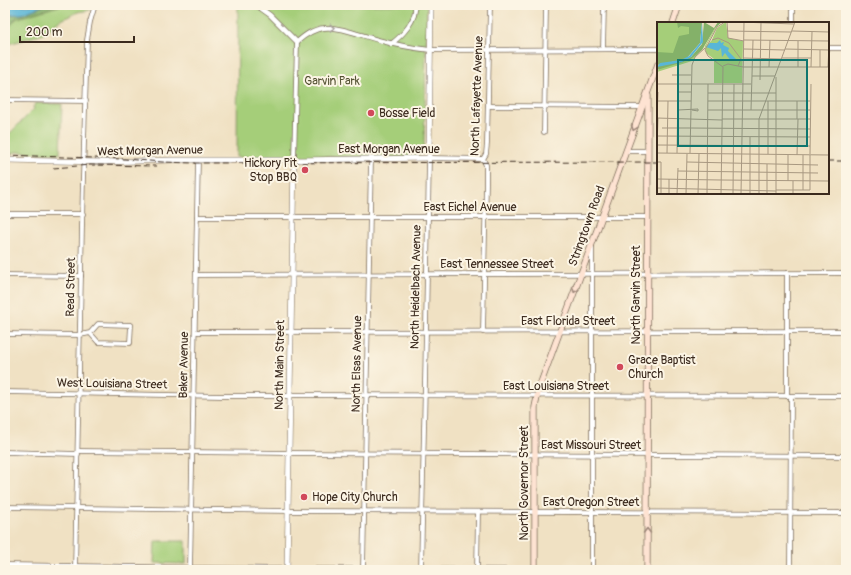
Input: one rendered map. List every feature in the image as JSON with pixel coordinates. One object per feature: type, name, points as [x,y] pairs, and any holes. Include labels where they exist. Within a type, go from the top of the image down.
[{"type":"main road","points":[[673,22],[679,5]]},
{"type":"main road","name":"Stringtown Road","points":[[537,396],[559,331],[657,67]]},
{"type":"main road","name":"North Garvin Street","points":[[647,570],[648,92]]},
{"type":"main road","name":"North Governor Street","points":[[535,570],[535,407],[537,396]]},
{"type":"street","name":"Read Street","points":[[75,568],[87,40],[95,5]]},
{"type":"street","points":[[256,5],[270,15],[297,42],[294,160]]},
{"type":"street","points":[[391,44],[399,37],[411,22],[415,14],[415,5]]},
{"type":"street","name":"North Heidelbach Avenue","points":[[421,570],[428,274],[431,5]]},
{"type":"street","name":"North Lafayette Avenue","points":[[483,332],[486,165],[483,159],[486,154],[490,5]]},
{"type":"street","points":[[544,132],[546,5]]},
{"type":"street","points":[[603,49],[604,5]]},
{"type":"street","points":[[793,5],[793,22]]},
{"type":"street","points":[[297,42],[314,30],[330,27],[391,44],[409,48],[430,50],[657,49]]},
{"type":"street","points":[[829,48],[846,48]]},
{"type":"street","points":[[5,100],[86,101]]},
{"type":"street","points":[[488,106],[642,107]]},
{"type":"street","points":[[626,151],[647,151]]},
{"type":"street","name":"East Morgan Avenue","points":[[294,160],[429,158],[483,159]]},
{"type":"street","name":"North Elsas Avenue","points":[[363,570],[371,159]]},
{"type":"street","name":"West Morgan Avenue","points":[[5,160],[84,162],[294,160]]},
{"type":"street","name":"Baker Avenue","points":[[190,569],[198,160]]},
{"type":"street","name":"North Main Street","points":[[287,569],[294,160]]},
{"type":"street","points":[[5,214],[83,214]]},
{"type":"street","name":"East Eichel Avenue","points":[[197,217],[647,217]]},
{"type":"street","points":[[592,243],[592,570]]},
{"type":"street","points":[[787,273],[790,570]]},
{"type":"street","name":"East Tennessee Street","points":[[196,275],[846,273]]},
{"type":"street","points":[[5,275],[81,276]]},
{"type":"street","points":[[5,334],[80,335],[90,333],[98,324],[130,325],[130,343],[98,342],[90,333]]},
{"type":"street","name":"East Florida Street","points":[[195,332],[846,331]]},
{"type":"street","name":"West Louisiana Street","points":[[5,392],[194,396],[290,396]]},
{"type":"street","name":"East Louisiana Street","points":[[290,396],[846,396]]},
{"type":"street","name":"East Missouri Street","points":[[5,452],[846,456]]},
{"type":"street","name":"East Oregon Street","points":[[5,507],[422,512],[846,513]]},
{"type":"street","points":[[477,570],[478,512]]},
{"type":"street","points":[[5,565],[75,568],[557,570]]},
{"type":"green space","points":[[45,5],[61,5],[17,18],[12,24],[5,25],[5,15],[22,14]]},
{"type":"green space","points":[[61,5],[92,5],[90,10],[78,12],[59,21],[43,34],[5,45],[5,25],[10,25],[17,18]]},
{"type":"green space","name":"Garvin Park","points":[[238,5],[427,5],[424,151],[416,157],[237,157]]},
{"type":"green space","points":[[36,103],[62,104],[60,154],[5,153],[5,134],[7,136],[34,109],[33,107]]},
{"type":"green space","points":[[155,541],[186,541],[186,564],[154,563]]},
{"type":"water","points":[[5,5],[45,5],[22,14],[5,15]]},
{"type":"railway","points":[[5,155],[193,163],[657,162]]},
{"type":"railway","points":[[829,161],[846,161]]},
{"type":"railway","points":[[53,168],[90,165],[157,166]]},
{"type":"place","name":"Bosse Field","points":[[371,113]]},
{"type":"place","name":"Hickory Pit Stop BBQ","points":[[305,170]]},
{"type":"place","name":"Grace Baptist Church","points":[[620,367]]},
{"type":"place","name":"Hope City Church","points":[[304,497]]}]
